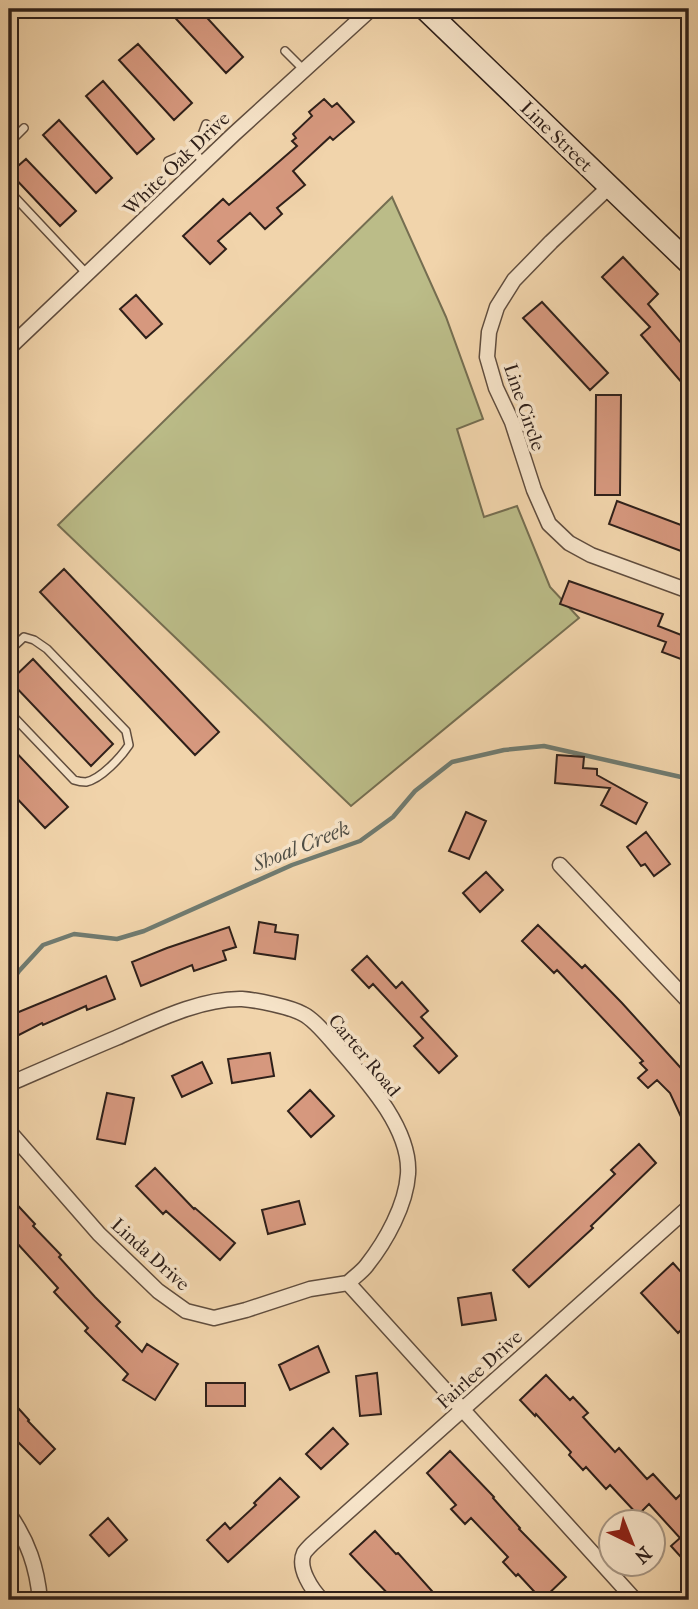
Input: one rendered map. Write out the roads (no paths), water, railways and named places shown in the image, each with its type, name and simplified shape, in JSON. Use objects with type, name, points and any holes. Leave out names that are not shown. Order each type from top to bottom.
[{"type":"street","name":"White Oak Drive","points":[[9,348],[371,9]]},
{"type":"street","name":"Line Street","points":[[425,9],[689,264]]},
{"type":"street","name":"Line Circle","points":[[609,187],[514,280],[497,307],[489,332],[487,357],[534,491],[549,524],[569,543],[591,555],[689,591]]},
{"type":"street","points":[[560,865],[689,1002]]},
{"type":"street","name":"Carter Road","points":[[9,1084],[149,1023],[206,1003],[240,999],[267,1002],[304,1014],[372,1087],[405,1146],[408,1173],[401,1207],[366,1267],[348,1283]]},
{"type":"street","name":"Linda Drive","points":[[9,1131],[99,1234],[158,1291],[186,1311],[214,1318],[310,1289],[348,1283]]},
{"type":"street","name":"Fairlee Drive","points":[[322,1600],[306,1575],[302,1563],[304,1553],[312,1544],[689,1207]]},
{"type":"street","points":[[348,1283],[635,1600]]},
{"type":"street","points":[[9,1514],[34,1563],[40,1600]]},
{"type":"lane","points":[[285,51],[304,70]]},
{"type":"lane","points":[[168,161],[193,150],[199,143],[205,124]]},
{"type":"lane","points":[[9,143],[24,128]]},
{"type":"lane","points":[[193,150],[204,163]]},
{"type":"lane","points":[[9,191],[87,274]]},
{"type":"lane","points":[[9,652],[24,637],[47,649],[126,732],[129,746],[121,757],[97,776],[85,782],[74,780],[9,712]]},
{"type":"waterway","name":"Shoal Creek","points":[[9,986],[43,945],[74,934],[117,939],[144,931],[292,865],[360,841],[393,817],[415,791],[452,762],[504,750],[544,746],[689,777]]}]
